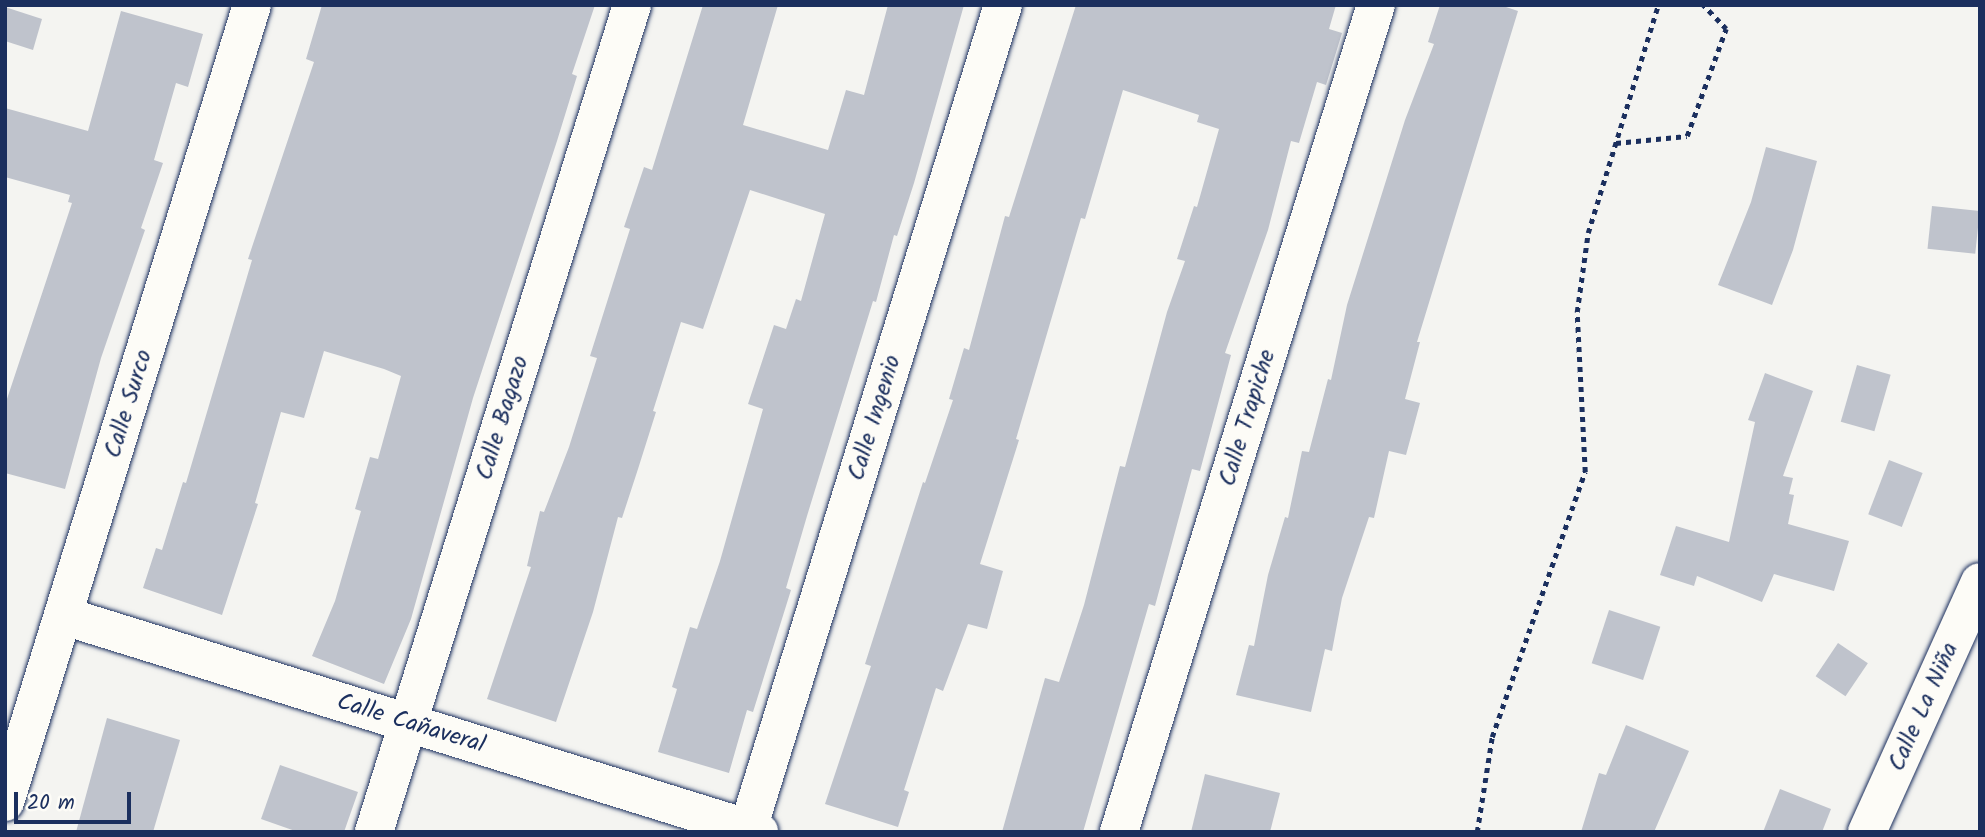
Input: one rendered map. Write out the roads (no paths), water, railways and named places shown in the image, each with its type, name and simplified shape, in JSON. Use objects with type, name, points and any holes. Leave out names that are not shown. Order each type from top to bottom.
[{"type":"street","name":"Calle Surco","points":[[5,802],[252,5]]},
{"type":"street","name":"Calle Bagazo","points":[[374,832],[632,5]]},
{"type":"street","name":"Calle Ingenio","points":[[751,831],[1003,5]]},
{"type":"street","name":"Calle Trapiche","points":[[1119,832],[1376,5]]},
{"type":"street","name":"Calle La Niña","points":[[1867,832],[1980,582]]},
{"type":"street","name":"Calle Cañaveral","points":[[64,616],[751,831]]}]
